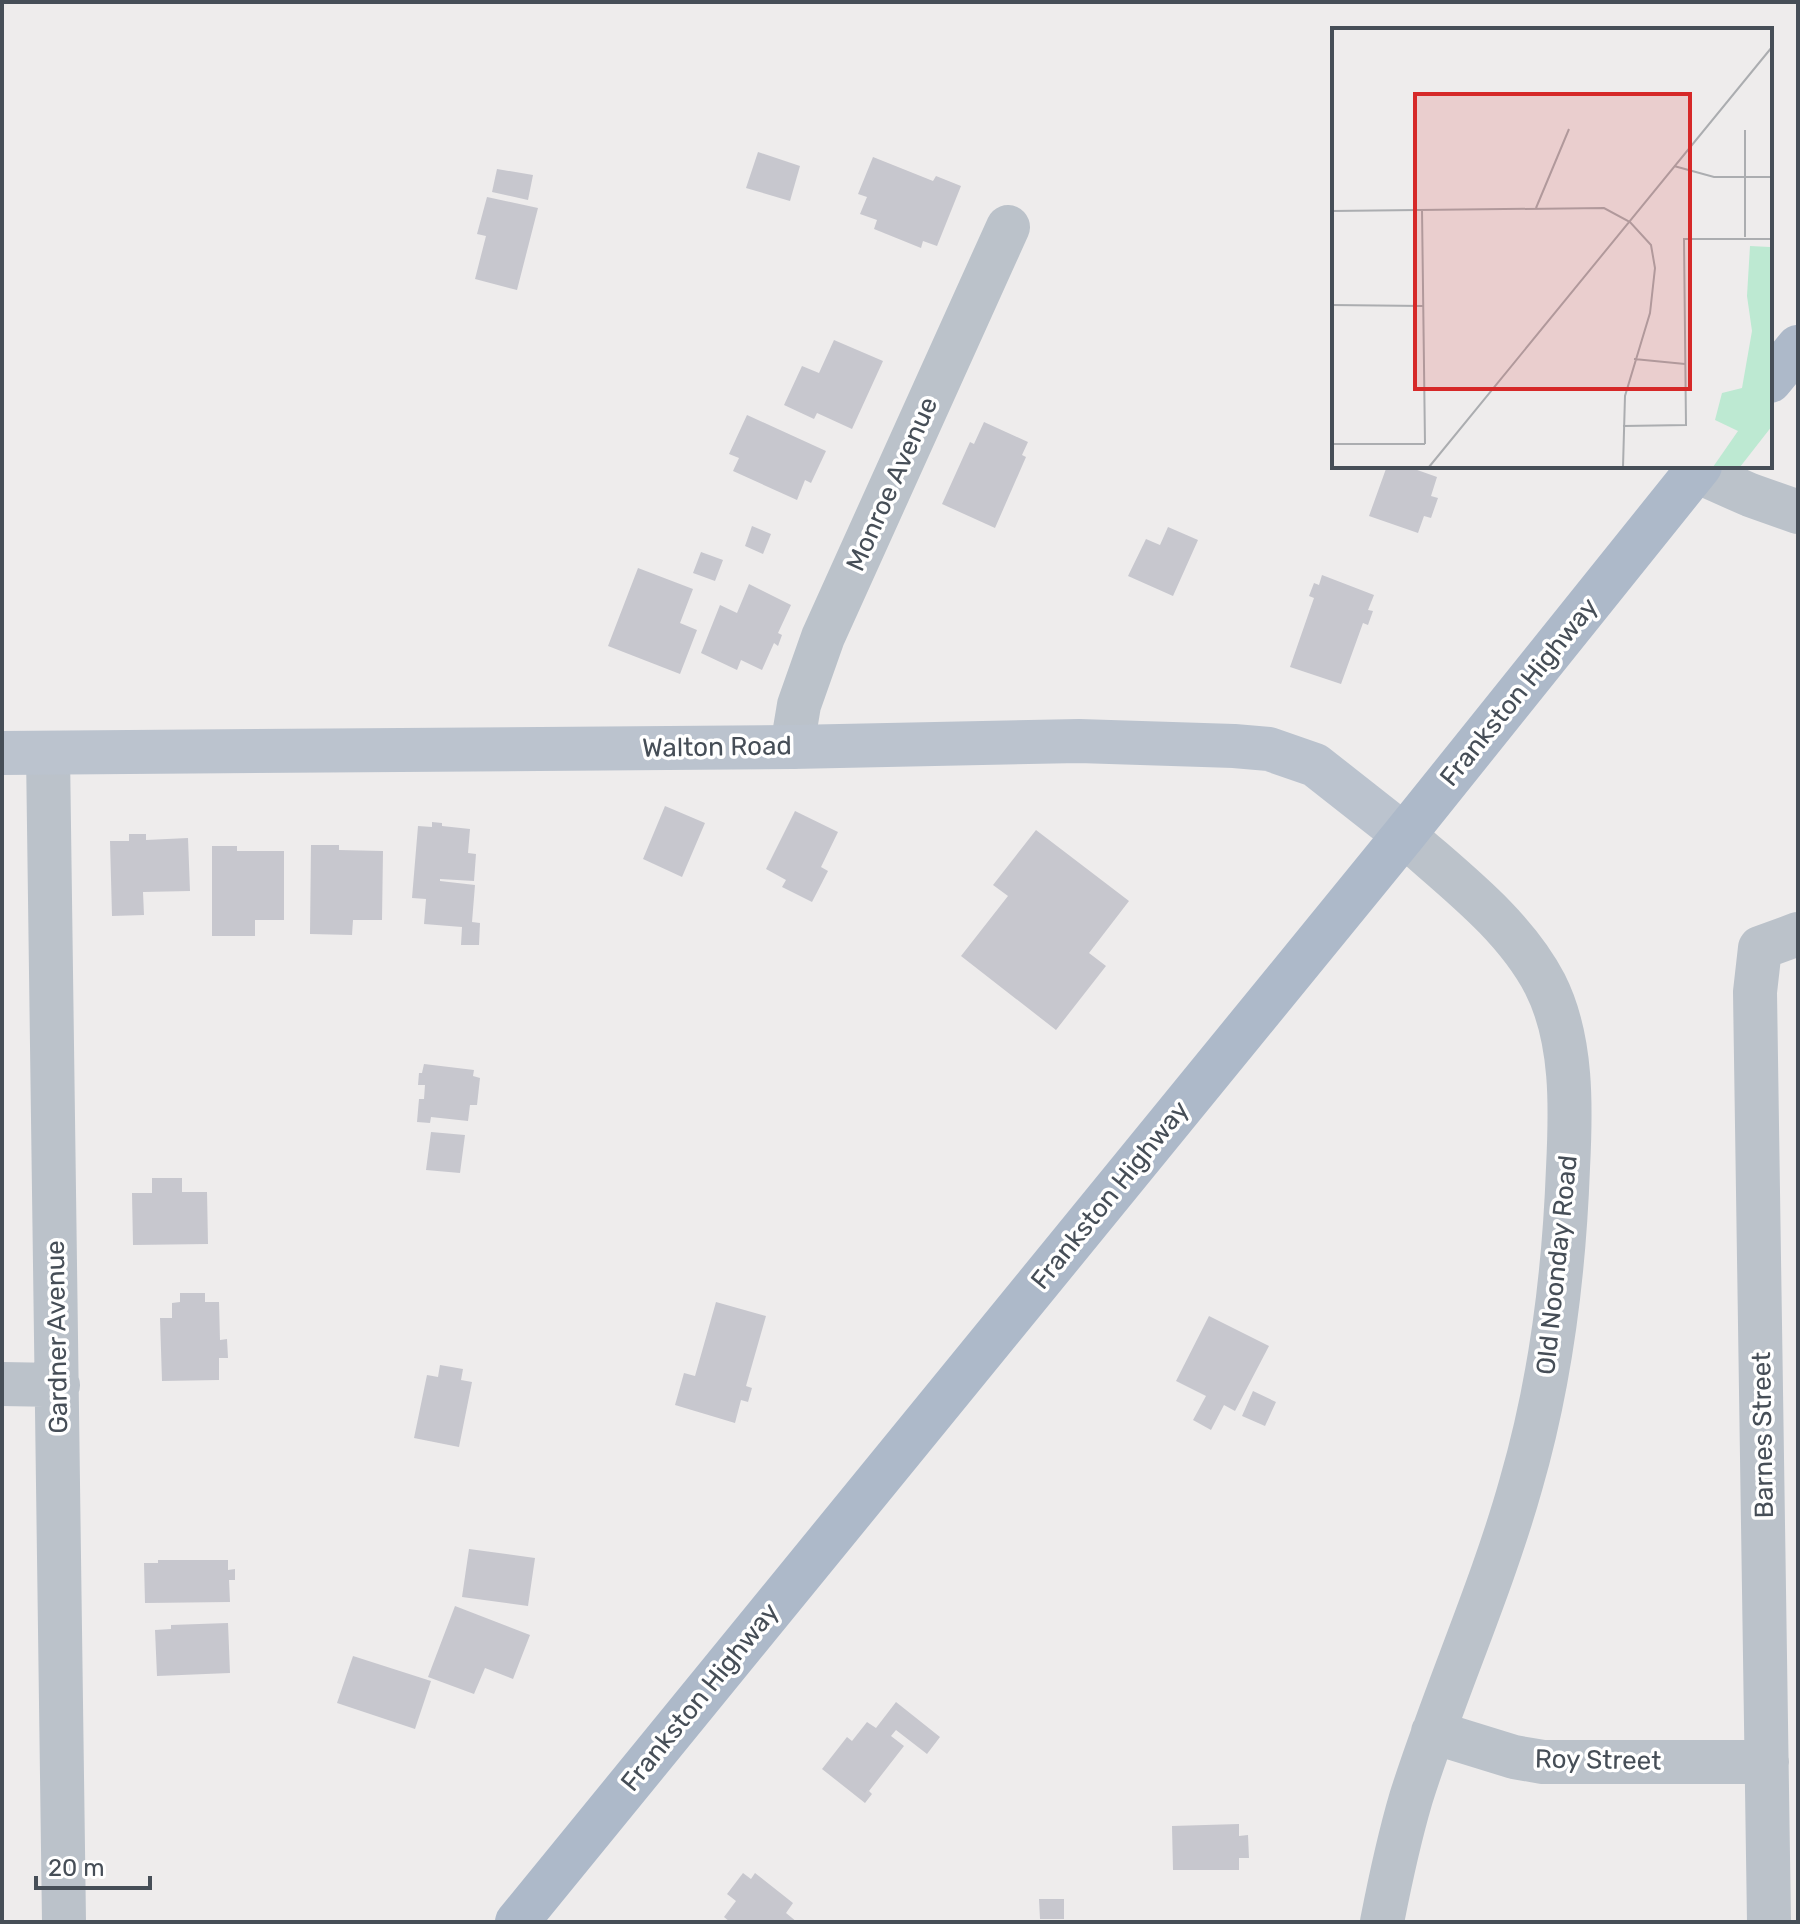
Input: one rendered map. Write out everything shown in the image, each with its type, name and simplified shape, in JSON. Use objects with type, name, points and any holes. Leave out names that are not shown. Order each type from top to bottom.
[{"type":"main road","points":[[1772,379],[1798,347]]},
{"type":"main road","name":"Frankston Highway","points":[[517,1922],[1404,835],[1698,468]]},
{"type":"street","name":"Monroe Avenue","points":[[792,747],[799,705],[823,637],[1008,227]]},
{"type":"street","points":[[1698,468],[1750,495],[1798,512]]},
{"type":"street","name":"Walton Road","points":[[2,753],[792,747],[1079,741],[1269,749],[1315,765],[1404,835]]},
{"type":"street","name":"Gardner Avenue","points":[[48,753],[64,1922]]},
{"type":"street","name":"Old Noonday Road","points":[[1382,1922],[1410,1801],[1506,1535],[1536,1430],[1556,1319],[1570,1137],[1569,1095],[1557,1017],[1545,984],[1506,930],[1404,835]]},
{"type":"street","name":"Barnes Street","points":[[1769,1922],[1755,992],[1779,941]]},
{"type":"street","points":[[2,1384],[58,1385]]},
{"type":"street","name":"Roy Street","points":[[1433,1732],[1514,1757],[1543,1762],[1767,1762]]},
{"type":"building","points":[[758,152],[800,166],[790,201],[746,188]]},
{"type":"building","points":[[873,157],[933,181],[936,176],[961,186],[937,246],[923,241],[921,248],[874,229],[877,220],[860,214],[867,197],[858,194]]},
{"type":"building","points":[[497,169],[533,175],[528,200],[492,192]]},
{"type":"building","points":[[487,197],[538,208],[517,290],[475,279],[486,236],[477,234]]},
{"type":"building","points":[[834,340],[883,361],[852,429],[817,413],[814,419],[784,405],[802,366],[819,373]]},
{"type":"building","points":[[747,415],[826,451],[811,483],[805,480],[797,500],[733,471],[739,458],[729,454]]},
{"type":"building","points":[[984,422],[1028,442],[1022,455],[1026,457],[995,528],[942,504],[970,442],[974,444]]},
{"type":"building","points":[[1386,468],[1412,468],[1437,477],[1431,496],[1438,498],[1431,518],[1424,516],[1418,533],[1369,516]]},
{"type":"building","points":[[752,526],[771,534],[763,554],[745,546]]},
{"type":"building","points":[[1168,527],[1198,540],[1173,596],[1128,576],[1146,539],[1160,545]]},
{"type":"building","points":[[701,552],[723,560],[715,581],[693,573]]},
{"type":"building","points":[[638,568],[693,589],[680,623],[697,630],[680,674],[608,646]]},
{"type":"building","points":[[1322,575],[1374,595],[1368,610],[1373,611],[1368,625],[1363,623],[1341,684],[1290,667],[1314,598],[1309,596],[1314,583],[1319,585]]},
{"type":"building","points":[[749,584],[791,605],[778,633],[782,635],[778,646],[774,643],[762,670],[741,660],[737,670],[701,653],[720,605],[737,613]]},
{"type":"building","points":[[665,806],[705,823],[682,877],[643,859]]},
{"type":"building","points":[[795,811],[838,832],[821,867],[828,871],[812,902],[782,887],[786,880],[766,869]]},
{"type":"building","points":[[432,822],[470,829],[468,853],[476,854],[474,881],[440,881],[475,885],[472,922],[480,923],[479,945],[461,945],[462,927],[424,924],[426,899],[412,898],[418,826],[432,827]]},
{"type":"building","points":[[1036,830],[1129,901],[1089,953],[1106,966],[1056,1030],[961,956],[1008,896],[993,885]]},
{"type":"building","points":[[129,834],[146,834],[146,840],[188,838],[190,891],[143,892],[144,915],[112,916],[110,841],[129,841]]},
{"type":"building","points":[[311,845],[339,845],[339,850],[383,851],[382,920],[353,920],[352,935],[310,934]]},
{"type":"building","points":[[212,846],[237,846],[237,851],[284,851],[284,920],[255,920],[255,936],[212,936]]},
{"type":"building","points":[[424,1064],[474,1070],[473,1076],[480,1078],[477,1105],[470,1105],[468,1121],[431,1117],[430,1123],[417,1122],[419,1099],[424,1099],[425,1085],[418,1085]]},
{"type":"building","points":[[431,1132],[465,1135],[460,1173],[426,1170]]},
{"type":"building","points":[[152,1178],[182,1178],[182,1192],[207,1192],[208,1244],[133,1245],[132,1193],[152,1193]]},
{"type":"building","points":[[180,1293],[205,1293],[205,1302],[219,1302],[220,1340],[227,1339],[228,1358],[219,1358],[219,1380],[162,1381],[160,1318],[172,1318],[172,1303],[180,1302]]},
{"type":"building","points":[[716,1302],[766,1316],[746,1386],[752,1388],[748,1402],[741,1400],[735,1423],[675,1405],[684,1373],[695,1376]]},
{"type":"building","points":[[1209,1316],[1269,1346],[1235,1411],[1224,1405],[1211,1430],[1193,1420],[1206,1396],[1176,1381]]},
{"type":"building","points":[[440,1365],[463,1369],[461,1380],[472,1382],[459,1447],[414,1438],[427,1375],[438,1377]]},
{"type":"building","points":[[1253,1391],[1276,1402],[1265,1426],[1242,1416]]},
{"type":"building","points":[[469,1549],[535,1558],[528,1606],[462,1597]]},
{"type":"building","points":[[158,1560],[228,1560],[228,1570],[235,1569],[235,1580],[229,1580],[230,1602],[145,1603],[144,1563],[158,1563]]},
{"type":"building","points":[[455,1606],[530,1635],[513,1679],[485,1668],[474,1694],[428,1677]]},
{"type":"building","points":[[228,1623],[230,1673],[157,1676],[155,1630],[171,1629],[171,1625]]},
{"type":"building","points":[[353,1656],[431,1681],[415,1729],[337,1703]]},
{"type":"building","points":[[896,1702],[940,1737],[927,1754],[896,1730],[891,1736],[904,1746],[869,1791],[872,1794],[865,1803],[822,1769],[847,1737],[852,1741],[867,1722],[876,1728]]},
{"type":"building","points":[[1239,1824],[1239,1836],[1248,1835],[1249,1858],[1239,1858],[1239,1870],[1173,1870],[1172,1826]]},
{"type":"building","points":[[743,1873],[751,1879],[755,1873],[793,1903],[786,1913],[797,1922],[730,1922],[724,1917],[736,1901],[727,1894]]},
{"type":"building","points":[[1039,1899],[1064,1899],[1064,1919],[1040,1919]]}]
